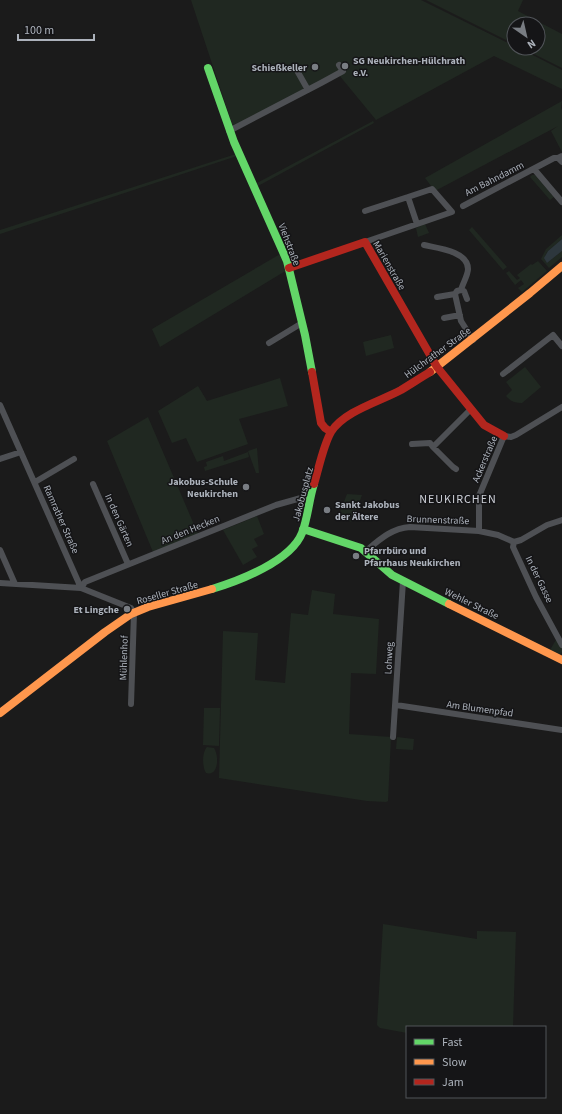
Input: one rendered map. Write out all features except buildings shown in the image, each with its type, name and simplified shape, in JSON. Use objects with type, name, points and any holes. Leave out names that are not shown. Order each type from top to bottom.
[{"type":"street","points":[[229,131],[342,71],[339,65]]},
{"type":"street","points":[[295,67],[308,90]]},
{"type":"street","name":"Viehstraße","points":[[208,68],[229,131],[282,248],[289,268],[302,323],[322,424],[331,432]]},
{"type":"street","name":"Am Bahndamm","points":[[463,206],[554,158],[561,158]]},
{"type":"street","name":"Am Bahndamm","points":[[534,169],[562,202]]},
{"type":"street","points":[[365,211],[432,189],[452,212],[365,242]]},
{"type":"street","points":[[408,197],[416,224]]},
{"type":"street","name":"Marienstraße","points":[[289,268],[365,242],[438,367],[485,426],[504,436]]},
{"type":"street","points":[[424,245],[458,254],[467,264],[468,270],[461,290],[457,291],[455,294],[437,297]]},
{"type":"street","name":"Hülchrather Straße","points":[[530,294],[562,266]]},
{"type":"street","name":"Hülchrather Straße","points":[[331,432],[337,424],[349,415],[401,390],[438,367],[562,270]]},
{"type":"street","points":[[461,290],[464,291],[467,299]]},
{"type":"street","points":[[455,294],[461,321],[473,340]]},
{"type":"street","points":[[444,318],[460,314]]},
{"type":"street","points":[[269,343],[302,323]]},
{"type":"street","points":[[503,374],[553,335],[562,346]]},
{"type":"street","name":"Ramrather Straße","points":[[0,405],[81,588]]},
{"type":"street","name":"Ackerstraße","points":[[479,531],[479,496],[504,436],[510,437],[516,435],[562,408]]},
{"type":"street","points":[[434,446],[471,409]]},
{"type":"street","name":"Jakobusplatz","points":[[331,432],[310,497],[303,529],[359,547],[366,551],[376,561]]},
{"type":"street","points":[[412,444],[430,443],[456,469]]},
{"type":"street","points":[[0,459],[21,452]]},
{"type":"street","points":[[35,482],[74,459]]},
{"type":"street","name":"In den Gärten","points":[[93,484],[128,564]]},
{"type":"street","name":"An den Hecken","points":[[81,588],[85,582],[276,505],[310,497]]},
{"type":"street","points":[[514,542],[521,540],[547,525],[562,520]]},
{"type":"street","name":"Brunnenstraße","points":[[366,551],[391,532],[402,528],[414,527],[479,531],[498,535],[514,542]]},
{"type":"street","name":"Roseller Straße","points":[[0,713],[105,632],[134,613],[152,606],[220,587],[255,573],[271,564],[289,550],[297,541],[303,529]]},
{"type":"street","name":"In der Gasse","points":[[514,542],[513,547],[536,597],[562,646]]},
{"type":"street","points":[[0,550],[16,584]]},
{"type":"street","name":"Wehler Straße","points":[[376,561],[388,573],[403,581],[562,660]]},
{"type":"street","name":"Lohweg","points":[[393,737],[403,581]]},
{"type":"street","points":[[0,583],[81,588],[127,606],[131,608],[134,613]]},
{"type":"street","name":"Mühlenhof","points":[[131,704],[134,613]]},
{"type":"street","name":"Am Blumenpfad","points":[[396,705],[562,730]]},
{"type":"shaded area","name":"SG Neukirchen-Hülchrath e.V.","points":[[191,0],[421,0],[506,42],[506,56],[535,56],[562,70],[562,89],[494,56],[376,120],[339,75],[234,130]]},
{"type":"shaded area","points":[[426,0],[523,0],[518,11],[528,16],[506,16],[506,40]]},
{"type":"shaded area","points":[[546,26],[562,34],[562,68],[538,56],[546,56]]},
{"type":"shaded area","points":[[562,101],[562,152],[551,131],[558,126],[435,191],[425,178]]},
{"type":"shaded area","points":[[373,121],[374,123],[258,186],[257,183]]},
{"type":"shaded area","points":[[236,154],[237,156],[0,234],[0,230]]},
{"type":"shaded area","points":[[535,175],[554,197],[550,200],[530,177]]},
{"type":"shaded area","points":[[425,224],[429,233],[418,237],[416,228]]},
{"type":"shaded area","points":[[472,227],[507,267],[503,270],[469,230]]},
{"type":"shaded area","points":[[562,235],[562,239],[548,251],[545,256],[547,263],[562,251],[562,257],[549,268],[541,259],[546,249]]},
{"type":"shaded area","points":[[562,239],[562,251],[547,263],[544,258],[548,251]]},
{"type":"shaded area","points":[[282,253],[287,270],[160,347],[152,329]]},
{"type":"shaded area","points":[[538,261],[547,271],[522,292],[518,288],[524,284],[521,280],[515,285],[506,273],[509,271],[517,280],[520,278],[517,275],[531,264],[532,265]]},
{"type":"shaded area","points":[[391,335],[394,348],[366,356],[363,342]]},
{"type":"shaded area","points":[[525,367],[541,387],[522,403],[515,402],[506,396],[512,390],[506,382]]},
{"type":"shaded area","points":[[280,378],[288,406],[239,419],[248,444],[197,462],[186,438],[172,443],[158,411],[198,386],[207,401]]},
{"type":"shaded area","points":[[148,417],[198,534],[153,552],[107,441]]},
{"type":"shaded area","points":[[257,448],[259,473],[256,473],[248,451]]},
{"type":"shaded area","points":[[248,452],[249,457],[205,471],[204,467],[207,466],[206,462],[223,456],[224,461]]},
{"type":"shaded area","points":[[347,494],[362,495],[352,522],[338,517]]},
{"type":"shaded area","points":[[257,516],[264,534],[254,539],[258,546],[252,549],[257,557],[243,565],[223,530]]},
{"type":"shaded area","points":[[312,590],[335,594],[333,614],[379,619],[376,674],[351,673],[349,734],[391,737],[388,801],[386,802],[367,801],[219,778],[223,631],[258,633],[255,680],[285,683],[291,613],[308,615]]},
{"type":"shaded area","points":[[557,638],[562,648],[562,652],[560,654],[550,650]]},
{"type":"shaded area","points":[[204,708],[220,708],[219,746],[203,745]]},
{"type":"shaded area","points":[[397,737],[414,739],[413,750],[396,749]]},
{"type":"shaded area","points":[[207,747],[214,748],[217,755],[216,769],[210,773],[206,773],[203,763],[204,752]]},
{"type":"shaded area","points":[[383,924],[477,939],[477,931],[516,932],[513,1026],[406,1026],[406,1033],[380,1028],[377,1025]]},
{"type":"traffic: fast","points":[[208,68],[234,142],[287,261],[305,335],[312,372]]},
{"type":"traffic: fast","points":[[212,589],[236,581],[276,561],[296,543],[302,533],[306,521],[314,484]]},
{"type":"traffic: fast","points":[[303,529],[361,548],[392,575],[449,604]]},
{"type":"traffic: slow","points":[[430,372],[562,266]]},
{"type":"traffic: slow","points":[[0,713],[105,632],[131,614],[148,607],[212,589]]},
{"type":"traffic: slow","points":[[449,604],[562,660]]},
{"type":"traffic: jam","points":[[289,268],[365,242],[437,367],[484,425],[504,436]]},
{"type":"traffic: jam","points":[[312,372],[321,423],[331,432]]},
{"type":"traffic: jam","points":[[314,484],[326,444],[331,432],[337,425],[354,412],[401,390],[430,372]]},
{"type":"place","name":"SG Neukirchen-Hülchrath e.V.","points":[[345,66]]},
{"type":"place","name":"Schießkeller","points":[[315,67]]},
{"type":"place","name":"Jakobus-Schule Neukirchen","points":[[246,487]]},
{"type":"place","name":"Sankt Jakobus der Ältere","points":[[327,510]]},
{"type":"place","name":"Pfarrbüro und Pfarrhaus Neukirchen","points":[[356,556]]},
{"type":"place","name":"Et Lingche","points":[[127,609]]},
{"type":"district","name":"NEUKIRCHEN","points":[[458,499]]}]
